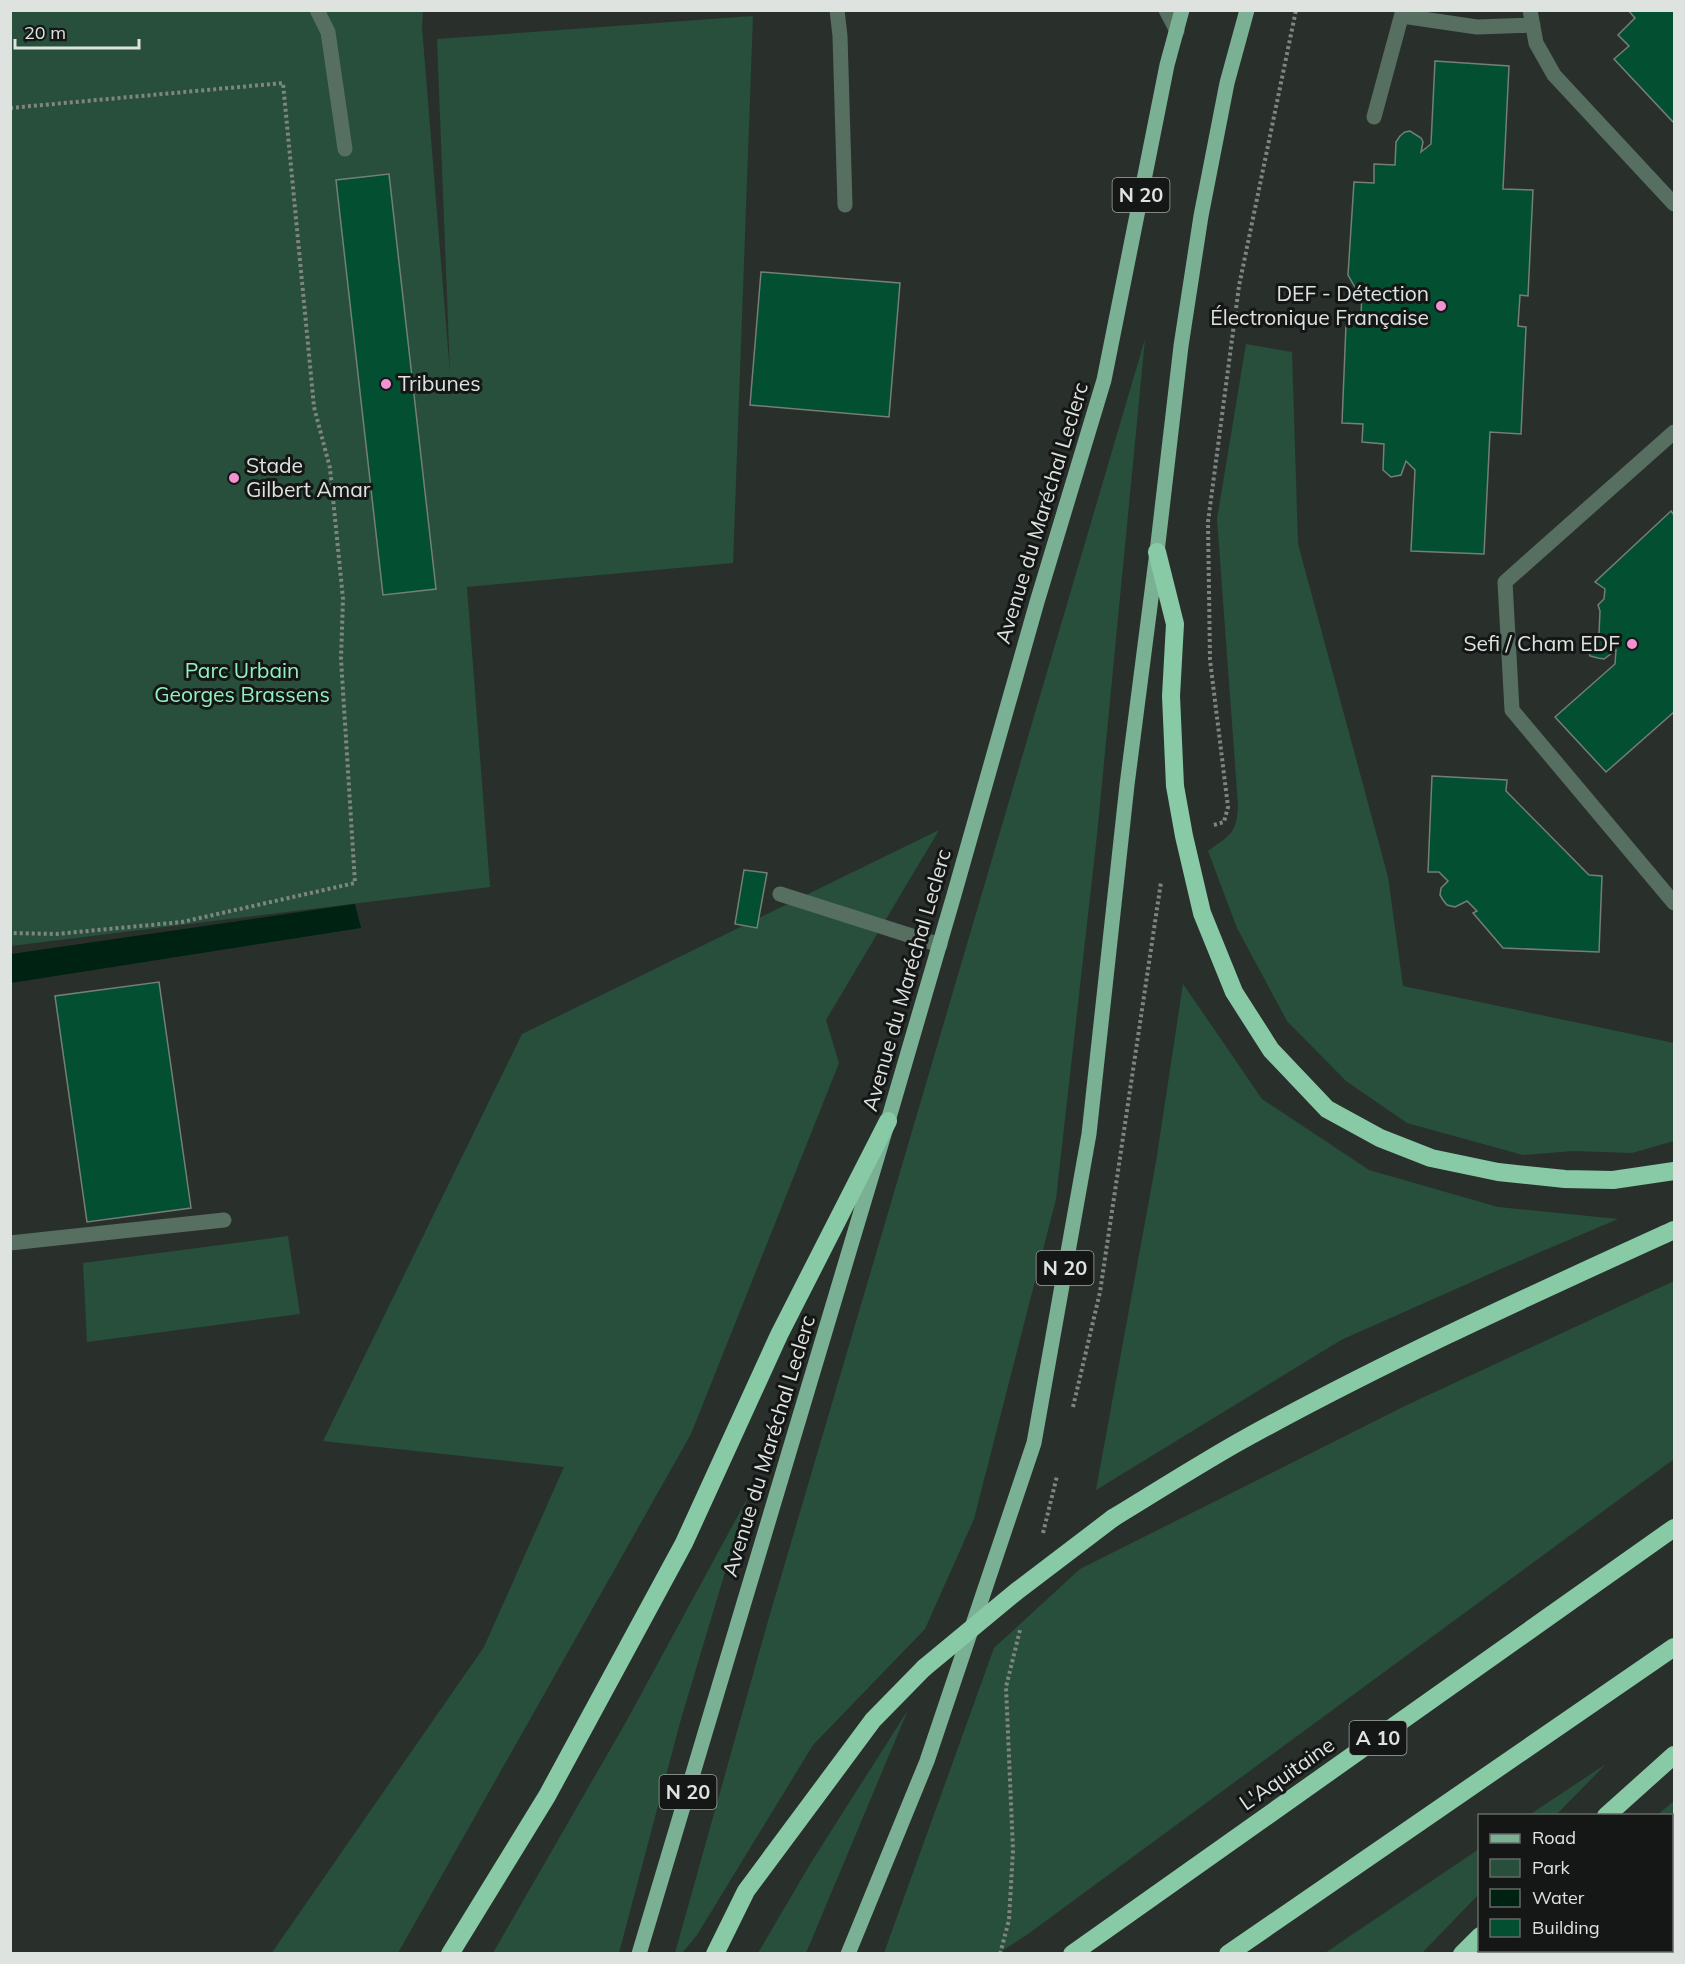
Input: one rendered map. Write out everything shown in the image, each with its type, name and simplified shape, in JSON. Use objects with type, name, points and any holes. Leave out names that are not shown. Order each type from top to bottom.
[{"type":"highway","points":[[1157,552],[1175,624],[1171,696],[1175,786],[1184,836],[1203,913],[1234,992],[1271,1050],[1327,1109],[1380,1138],[1431,1158],[1498,1172],[1565,1179],[1613,1180],[1674,1171]]},
{"type":"highway","points":[[450,1953],[546,1796],[684,1544],[779,1335],[888,1121]]},
{"type":"highway","points":[[715,1953],[746,1891],[873,1720],[924,1668],[1017,1591],[1113,1518],[1236,1444],[1350,1383],[1511,1304],[1674,1230]]},
{"type":"highway","name":"L'Aquitaine","points":[[1076,1951],[1674,1528]]},
{"type":"highway","points":[[1228,1953],[1674,1647]]},
{"type":"highway","points":[[1607,1814],[1674,1755]]},
{"type":"highway","points":[[1462,1953],[1478,1937]]},
{"type":"main road","name":"Avenue du Maréchal Leclerc","points":[[639,1953],[888,1121],[1036,602],[1104,380],[1167,65],[1182,10]]},
{"type":"main road","name":"N 20","points":[[848,1953],[927,1761],[1034,1443],[1089,1134],[1127,785],[1181,346],[1201,216],[1227,83],[1248,10]]},
{"type":"lane","points":[[317,10],[328,32],[345,149]]},
{"type":"lane","points":[[837,10],[840,36],[845,205]]},
{"type":"lane","points":[[1166,10],[1177,31]]},
{"type":"lane","points":[[1374,117],[1402,13],[1477,27],[1531,18],[1536,43],[1554,75],[1674,204]]},
{"type":"lane","points":[[1674,432],[1505,582],[1512,710],[1674,903]]},
{"type":"lane","points":[[780,894],[940,945]]},
{"type":"lane","points":[[10,1243],[224,1220]]},
{"type":"path","points":[[1184,836],[1224,822],[1228,807],[1210,660],[1208,522],[1239,286],[1296,10]]},
{"type":"path","points":[[10,108],[283,83],[314,407],[330,468],[342,587],[341,659],[355,883],[182,922],[56,934],[10,933]]},
{"type":"path","points":[[1073,1408],[1100,1292],[1162,875]]},
{"type":"path","points":[[1042,1536],[1059,1466]]},
{"type":"path","points":[[1000,1953],[1009,1920],[1013,1850],[1006,1687],[1020,1629]]},
{"type":"green space","name":"Parc Urbain Georges Brassens","points":[[10,11],[423,11],[422,27],[450,374],[437,39],[753,16],[733,563],[467,587],[490,887],[11,946]]},
{"type":"green space","points":[[1145,339],[1097,835],[1056,1199],[974,1519],[925,1629],[813,1745],[697,1935],[682,1953],[675,1953],[768,1621]]},
{"type":"green space","points":[[1246,344],[1292,352],[1298,544],[1388,877],[1403,986],[1674,1043],[1674,1141],[1632,1153],[1573,1151],[1523,1155],[1407,1123],[1346,1081],[1287,1021],[1237,928],[1208,851],[1231,833],[1236,822],[1238,805],[1217,519]]},
{"type":"green space","points":[[939,830],[826,1020],[839,1063],[691,1434],[398,1953],[271,1954],[484,1647],[564,1467],[323,1441],[522,1034]]},
{"type":"green space","points":[[1183,984],[1262,1099],[1369,1170],[1498,1207],[1618,1219],[1341,1340],[1096,1490],[1156,1162]]},
{"type":"green space","points":[[288,1236],[300,1314],[87,1342],[83,1263]]},
{"type":"green space","points":[[1674,1281],[1674,1459],[999,1953],[884,1953],[994,1648],[1080,1569],[1407,1405]]},
{"type":"green space","points":[[747,1499],[681,1719],[619,1953],[493,1953],[626,1722]]},
{"type":"green space","points":[[908,1710],[806,1953],[758,1953],[812,1861]]},
{"type":"green space","points":[[1606,1764],[1557,1814],[1531,1814]]},
{"type":"green space","points":[[1674,1801],[1673,1936],[1673,1814],[1658,1814]]},
{"type":"green space","points":[[1478,1850],[1478,1895],[1422,1953],[1325,1953]]},
{"type":"green space","points":[[1532,1952],[1659,1952],[1657,1954],[1530,1953]]},
{"type":"water","points":[[355,904],[361,928],[11,983],[11,954]]},
{"type":"building","points":[[1628,10],[1674,10],[1674,123],[1614,59],[1629,46],[1618,35],[1635,18]]},
{"type":"building","name":"DEF - Détection Électronique Française","points":[[1435,61],[1509,66],[1503,189],[1533,190],[1528,296],[1520,295],[1518,326],[1526,327],[1521,434],[1490,432],[1484,554],[1411,551],[1415,470],[1406,461],[1401,475],[1391,477],[1383,470],[1384,444],[1362,442],[1363,424],[1342,423],[1346,325],[1355,316],[1361,317],[1362,289],[1356,289],[1348,275],[1354,182],[1374,183],[1374,164],[1395,165],[1396,142],[1405,132],[1410,131],[1421,138],[1423,142],[1421,152],[1431,144]]},
{"type":"building","name":"Tribunes","points":[[389,174],[436,589],[383,595],[336,180]]},
{"type":"building","points":[[761,272],[900,283],[889,417],[750,405]]},
{"type":"building","name":"Sefi / Cham EDF","points":[[1671,511],[1674,515],[1674,712],[1606,772],[1555,717],[1615,664],[1616,650],[1604,659],[1590,656],[1588,648],[1591,641],[1599,634],[1598,605],[1604,599],[1605,589],[1595,582]]},
{"type":"building","points":[[1432,776],[1507,780],[1506,791],[1589,875],[1602,876],[1599,952],[1503,948],[1473,913],[1477,911],[1467,901],[1455,907],[1447,905],[1440,895],[1441,888],[1448,881],[1439,872],[1428,872]]},
{"type":"building","points":[[744,870],[767,873],[757,928],[735,924]]},
{"type":"building","points":[[159,982],[191,1208],[87,1222],[55,996]]},
{"type":"place","name":"DEF - Détection Électronique Française","points":[[1441,306]]},
{"type":"place","name":"Tribunes","points":[[386,384]]},
{"type":"place","name":"Stade Gilbert Amar","points":[[234,478]]},
{"type":"place","name":"Sefi / Cham EDF","points":[[1632,644]]}]
